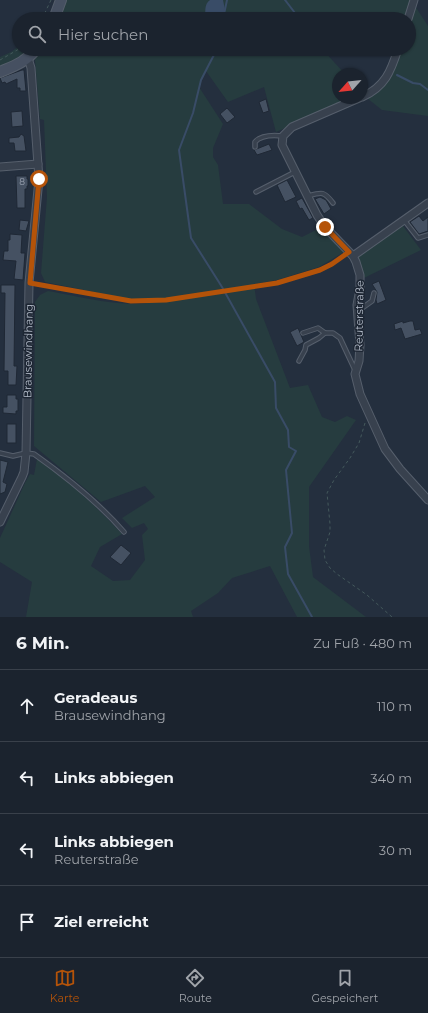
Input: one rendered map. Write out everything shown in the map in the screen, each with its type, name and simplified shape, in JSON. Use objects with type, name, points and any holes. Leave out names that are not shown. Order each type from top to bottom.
[{"type":"street","points":[[57,12],[62,0]]},
{"type":"street","points":[[410,12],[414,0]]},
{"type":"street","points":[[368,95],[385,79],[391,70],[396,56]]},
{"type":"street","points":[[0,72],[28,58]]},
{"type":"street","name":"Brausewindhang","points":[[0,522],[22,478],[26,453],[30,283],[38,195],[38,164],[31,68],[28,58]]},
{"type":"street","points":[[283,136],[292,127],[345,104]]},
{"type":"street","name":"Reuterstraße","points":[[283,136],[282,145],[317,215],[325,227],[351,254],[356,262],[360,275],[357,311],[360,345],[359,361],[355,370],[356,382],[369,415],[392,460],[428,500]]},
{"type":"street","points":[[0,167],[38,164]]},
{"type":"street","points":[[351,254],[428,203]]},
{"type":"lane","points":[[256,147],[255,142],[257,139],[275,135],[283,136]]},
{"type":"lane","points":[[256,192],[295,172]]},
{"type":"lane","points":[[307,197],[322,192],[327,195],[333,203]]},
{"type":"lane","points":[[404,220],[418,238],[428,235]]},
{"type":"lane","points":[[357,311],[372,301],[374,293]]},
{"type":"lane","points":[[303,333],[318,328],[325,333],[333,333],[340,338],[355,370]]},
{"type":"lane","points":[[299,361],[306,345],[325,333]]},
{"type":"lane","points":[[0,453],[13,456],[26,453],[34,454],[75,486],[114,520],[124,532]]},
{"type":"path","points":[[45,12],[51,0]]},
{"type":"path","points":[[0,60],[12,53]]},
{"type":"path","points":[[30,283],[140,302],[172,299],[277,283],[320,270],[351,254]]},
{"type":"path","points":[[369,415],[359,443],[327,493],[330,532],[324,550],[326,560],[330,568],[367,595],[392,617]]},
{"type":"green space","points":[[65,0],[412,0],[408,12],[61,12]]},
{"type":"green space","points":[[415,6],[428,26],[428,116],[382,110],[368,99],[385,83],[393,71],[399,56],[416,56],[416,12],[413,12]]},
{"type":"green space","points":[[12,51],[12,56],[28,56],[28,58],[0,71],[0,57]]},
{"type":"green space","points":[[36,56],[328,56],[339,68],[332,68],[332,104],[341,104],[276,132],[264,87],[228,102],[206,71],[199,87],[223,124],[213,148],[213,157],[218,165],[223,204],[249,204],[282,229],[302,237],[320,228],[344,252],[319,267],[277,280],[254,284],[256,299],[290,388],[308,385],[322,417],[335,422],[347,416],[356,420],[309,487],[309,546],[313,577],[366,617],[297,617],[270,566],[232,578],[218,593],[191,611],[193,617],[26,617],[32,582],[0,562],[0,538],[25,483],[30,474],[34,475],[37,459],[81,494],[122,534],[100,547],[91,566],[113,581],[130,580],[145,560],[142,535],[148,529],[144,523],[132,528],[122,518],[155,497],[145,486],[101,502],[34,446],[35,302],[40,295],[48,291],[124,304],[147,303],[146,299],[133,300],[45,282],[41,273],[47,197],[44,120],[40,119]]},
{"type":"green space","points":[[403,226],[421,250],[364,278],[359,256],[398,227]]},
{"type":"water","points":[[210,0],[223,0],[224,12],[205,12]]},
{"type":"building","points":[[24,70],[26,91],[20,91],[20,88],[17,88],[17,79],[6,84],[5,82],[2,83],[0,78]]},
{"type":"building","points":[[266,99],[269,111],[263,113],[259,102]]},
{"type":"building","points":[[227,108],[235,117],[227,123],[220,114]]},
{"type":"building","points":[[22,111],[23,126],[12,127],[11,112]]},
{"type":"building","points":[[21,134],[24,136],[26,151],[15,151],[14,143],[9,143],[9,138],[19,137]]},
{"type":"building","points":[[269,144],[272,150],[257,155],[254,150]]},
{"type":"building","points":[[16,176],[27,176],[28,179],[28,186],[27,189],[25,189],[25,208],[17,208]]},
{"type":"building","points":[[287,180],[296,197],[285,202],[277,185]]},
{"type":"building","points":[[320,197],[326,200],[331,209],[324,214],[315,199]]},
{"type":"building","points":[[302,198],[313,218],[309,220],[302,208],[300,209],[296,201]]},
{"type":"building","points":[[419,216],[423,221],[428,217],[428,231],[419,234],[410,222]]},
{"type":"building","points":[[20,220],[29,221],[26,231],[19,230]]},
{"type":"building","points":[[10,234],[22,235],[21,253],[25,253],[23,280],[14,279],[16,261],[3,260],[4,251],[8,251],[8,240],[10,240]]},
{"type":"building","points":[[379,281],[386,300],[377,304],[377,292],[372,284]]},
{"type":"building","points":[[1,285],[15,285],[14,366],[17,366],[16,385],[8,385],[8,371],[4,371],[5,293],[1,293]]},
{"type":"building","points":[[403,321],[403,323],[413,321],[415,330],[420,329],[422,334],[405,339],[401,328],[395,330],[394,324]]},
{"type":"building","points":[[298,328],[304,342],[297,346],[290,332]]},
{"type":"building","points":[[7,395],[16,395],[16,399],[18,399],[18,411],[16,411],[16,414],[3,413],[3,407],[7,407]]},
{"type":"building","points":[[7,424],[16,424],[16,443],[7,443]]},
{"type":"building","points":[[0,460],[8,462],[3,482],[7,484],[5,492],[0,494]]},
{"type":"building","points":[[121,545],[131,553],[121,565],[110,557]]},
{"type":"waterway","points":[[224,12],[227,0]]},
{"type":"waterway","points":[[285,0],[294,12]]},
{"type":"waterway","points":[[213,56],[201,80],[193,113],[179,150],[191,238],[222,287],[275,382],[276,408],[288,430],[289,447],[296,451],[286,470],[292,533],[285,547],[288,574],[312,617]]},
{"type":"waterway","points":[[397,75],[413,83],[420,84],[428,90]]},
{"type":"route","points":[[39,179],[30,283],[131,301],[148,302],[166,300],[277,283],[320,270],[332,264],[349,252],[325,227]]}]
